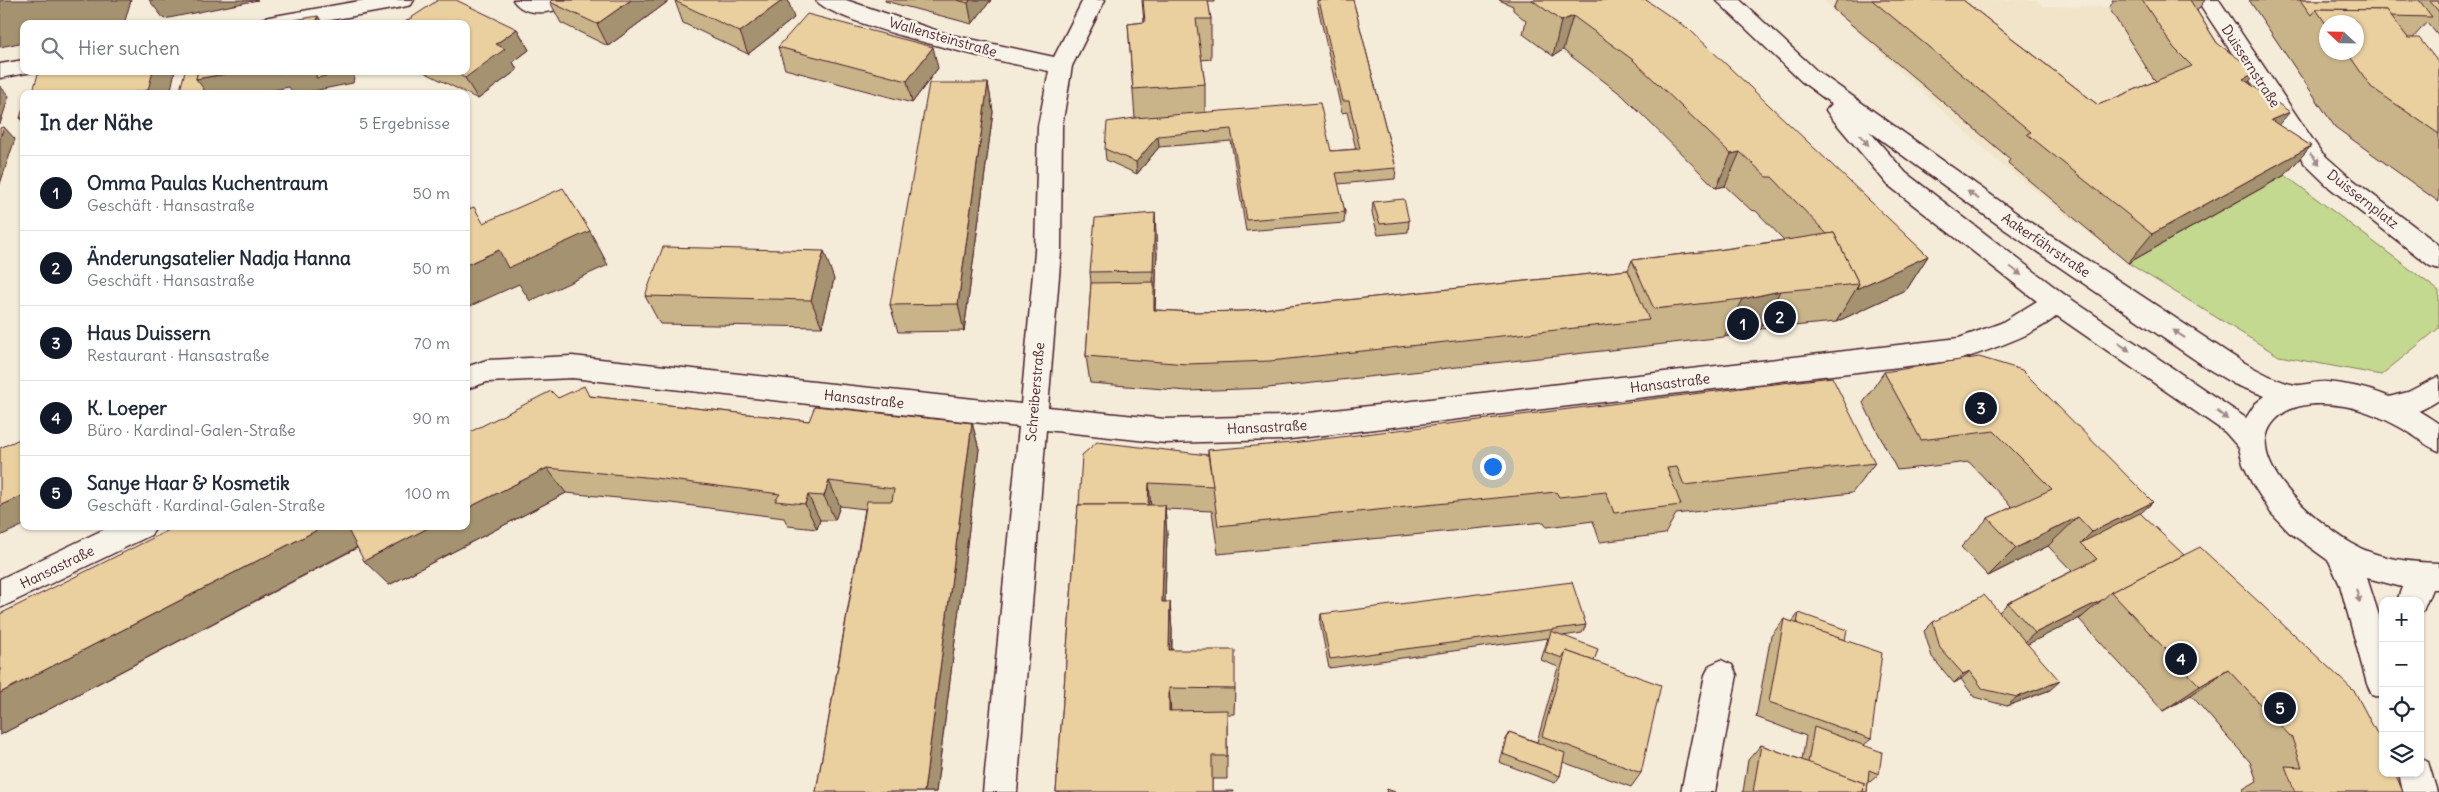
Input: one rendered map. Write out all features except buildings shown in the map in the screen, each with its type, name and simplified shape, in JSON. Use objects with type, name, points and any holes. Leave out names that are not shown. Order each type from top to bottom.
[{"type":"street","points":[[291,20],[403,0]]},
{"type":"street","points":[[524,0],[540,7],[568,0]]},
{"type":"street","name":"Wallensteinstraße","points":[[828,0],[945,41],[1024,60],[1061,66]]},
{"type":"street","name":"Schreiberstraße","points":[[1000,792],[1048,252],[1050,126],[1061,66],[1094,0]]},
{"type":"street","name":"Aakerfährstraße","points":[[1726,0],[1809,76],[2013,223],[2220,362],[2244,376],[2294,396]]},
{"type":"street","name":"Duissernstraße","points":[[2208,0],[2294,132]]},
{"type":"street","points":[[0,71],[20,68]]},
{"type":"street","name":"Aakerfährstraße","points":[[1809,76],[1897,179],[2056,302],[2235,424],[2252,443]]},
{"type":"street","name":"Duissernplatz","points":[[2294,132],[2313,158],[2339,182],[2439,259]]},
{"type":"street","name":"Hansastraße","points":[[470,377],[487,371],[572,367],[1166,431],[1282,428],[1959,350],[1997,338],[2033,320],[2056,302]]},
{"type":"street","points":[[2387,408],[2415,401],[2439,387]]},
{"type":"street","points":[[2424,585],[2339,552],[2303,527],[2276,500],[2259,471],[2252,443],[2257,422],[2271,406],[2294,396],[2322,393],[2353,397],[2387,408],[2426,428],[2439,439]]},
{"type":"street","name":"Hansastraße","points":[[0,594],[133,530]]},
{"type":"street","points":[[2339,552],[2355,584],[2379,670]]},
{"type":"street","points":[[1698,792],[1721,675]]},
{"type":"street","points":[[2417,777],[2420,792]]},
{"type":"shaded area","points":[[1823,0],[2037,0],[2042,6],[2116,7],[2285,175],[2128,263],[2003,166]]},
{"type":"green space","points":[[2285,175],[2439,291],[2439,328],[2381,375],[2279,356],[2128,263]]},
{"type":"place","name":"Änderungsatelier Nadja Hanna","points":[[1780,317]]},
{"type":"place","name":"Omma Paulas Kuchentraum","points":[[1743,324]]},
{"type":"place","name":"Haus Duissern","points":[[1981,408]]},
{"type":"place","name":"K. Loeper","points":[[2181,659]]},
{"type":"place","name":"Sanye Haar & Kosmetik","points":[[2280,708]]}]
